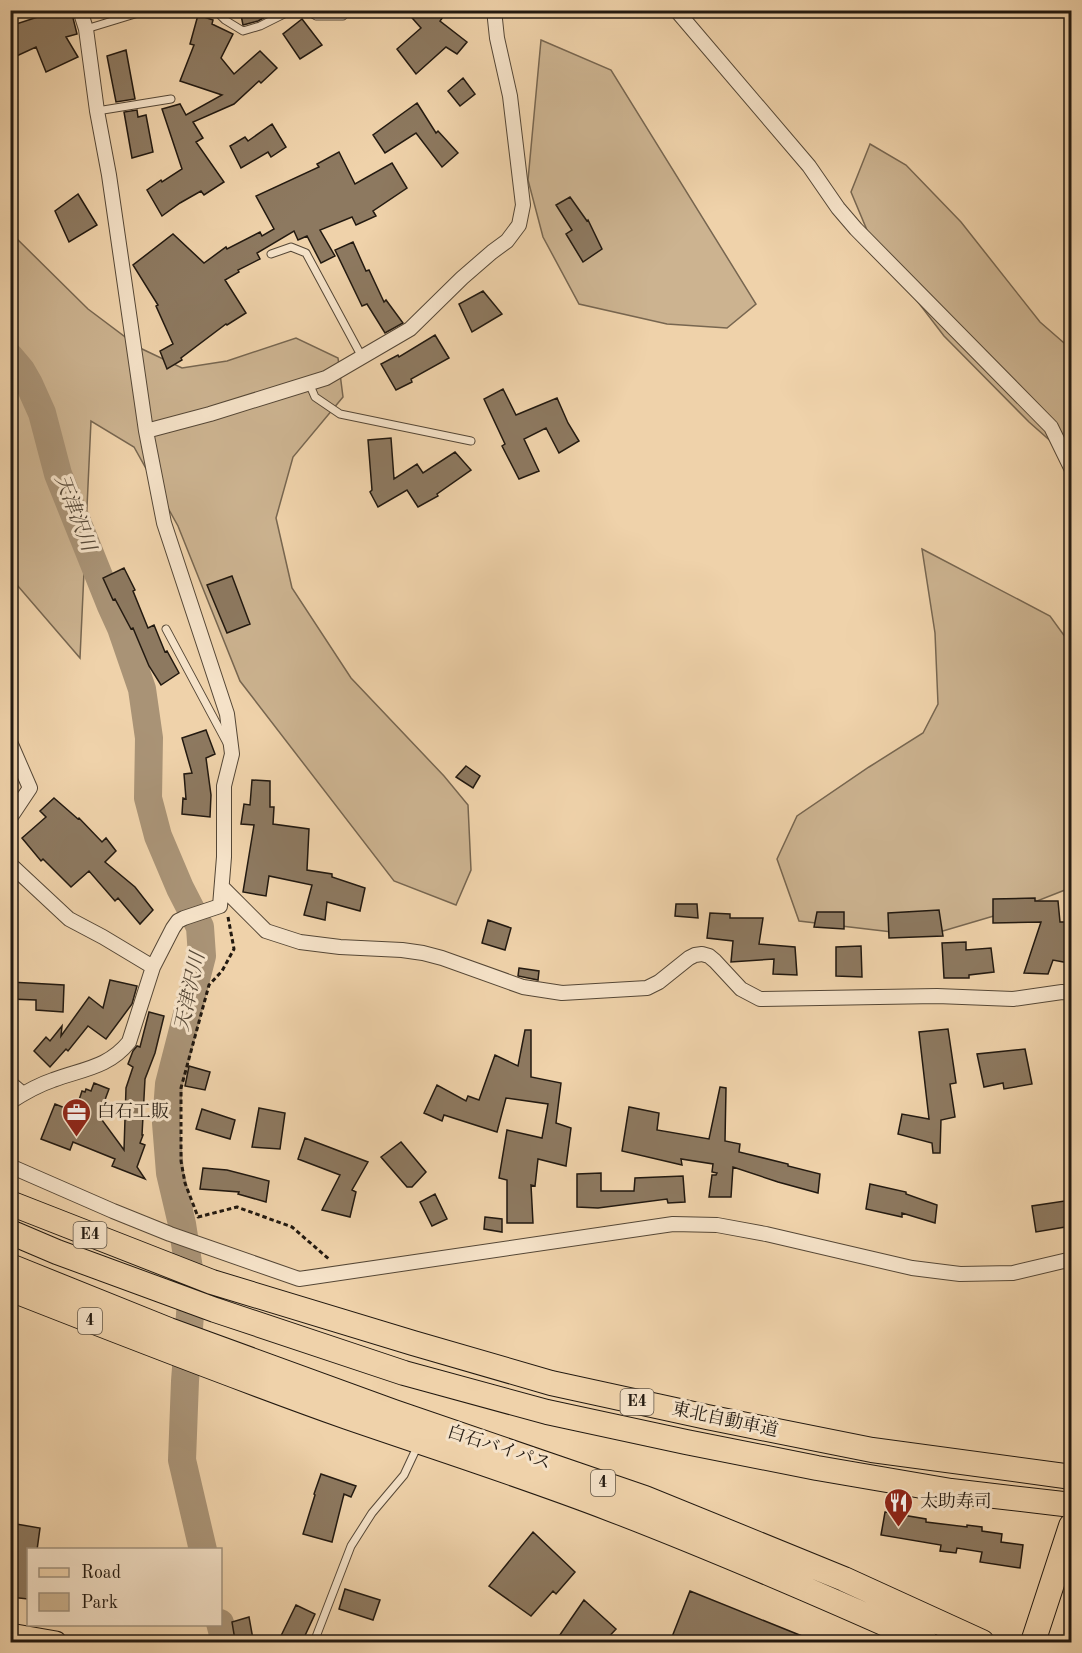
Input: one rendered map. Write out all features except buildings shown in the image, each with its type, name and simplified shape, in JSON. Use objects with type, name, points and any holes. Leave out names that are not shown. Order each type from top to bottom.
[{"type":"highway","name":"東北自動車道","points":[[10,1203],[212,1282],[401,1340],[562,1385],[872,1450],[1071,1477]]},
{"type":"highway","name":"東北自動車道","points":[[10,1232],[57,1252],[214,1310],[404,1372],[547,1412],[817,1468],[1071,1515]]},
{"type":"highway","name":"白石バイパス","points":[[10,1266],[170,1341]]},
{"type":"highway","name":"白石バイパス","points":[[10,1289],[170,1341],[419,1442],[629,1516],[792,1582],[926,1642]]},
{"type":"highway","name":"白石バイパス","points":[[214,1358],[394,1413],[645,1498],[844,1579],[982,1642]]},
{"type":"highway","points":[[1033,1642],[1067,1550],[1071,1515]]},
{"type":"main road","points":[[10,1634],[57,1642]]},
{"type":"street","points":[[10,1102],[54,1080],[109,1061],[121,1052],[129,1042],[153,967],[173,928],[178,921],[184,918],[220,906],[224,786],[232,753],[227,714],[164,523],[146,430],[86,29],[80,10]]},
{"type":"street","points":[[146,430],[210,414],[326,378],[410,329],[462,278],[507,242],[519,225],[523,205],[516,137],[510,96],[497,38],[495,10]]},
{"type":"street","points":[[676,10],[809,166],[838,208],[856,229],[1051,426],[1071,470]]},
{"type":"street","points":[[10,742],[30,788],[10,818]]},
{"type":"street","points":[[10,864],[69,919],[153,967]]},
{"type":"street","points":[[222,887],[266,931],[285,938],[340,947],[423,953],[533,989],[574,993],[606,989],[647,988],[659,982],[689,958],[702,954],[715,961],[741,989],[760,999],[937,996],[1013,999],[1062,992],[1071,993]]},
{"type":"street","points":[[10,1023],[10,1031]]},
{"type":"street","points":[[10,1083],[23,1094]]},
{"type":"street","points":[[10,1166],[170,1234],[299,1279],[673,1224],[717,1225],[912,1268],[960,1274],[1013,1273],[1071,1259]]},
{"type":"lane","points":[[86,29],[148,10]]},
{"type":"lane","points":[[215,10],[225,20],[243,31],[260,26],[292,10]]},
{"type":"lane","points":[[306,10],[316,16],[343,16]]},
{"type":"lane","points":[[98,111],[171,99]]},
{"type":"lane","points":[[271,254],[291,247],[306,254],[362,357]]},
{"type":"lane","points":[[309,383],[315,397],[340,414],[471,441]]},
{"type":"lane","points":[[166,629],[232,753]]},
{"type":"lane","points":[[314,1642],[351,1546],[372,1513],[404,1475],[419,1442]]},
{"type":"path","points":[[222,887],[234,949],[222,971],[209,985],[181,1088],[181,1161],[184,1183],[198,1216],[237,1207],[292,1227],[343,1272]]},
{"type":"green space","points":[[541,40],[611,70],[756,304],[727,328],[667,324],[579,304],[543,237],[528,180]]},
{"type":"green space","points":[[870,144],[906,165],[961,222],[1040,322],[1071,349],[1071,459],[1029,422],[944,336],[872,242],[851,192]]},
{"type":"green space","points":[[10,232],[88,309],[140,348],[182,368],[227,361],[296,338],[338,358],[343,397],[293,457],[276,518],[292,588],[351,678],[444,776],[468,805],[471,870],[456,905],[394,881],[240,681],[178,526],[134,447],[91,421],[80,658],[11,578]]},
{"type":"green space","points":[[922,549],[1050,616],[1071,645],[1072,886],[1014,910],[926,936],[799,921],[777,859],[797,816],[923,733],[938,704],[935,633]]},
{"type":"waterway","name":"天津沢川","points":[[10,357],[21,370],[42,413],[58,474],[121,628],[142,689],[149,738],[148,798],[158,836],[180,888],[200,927],[202,956],[169,1084],[166,1123],[170,1173],[182,1224],[192,1288],[182,1460],[203,1548]]},
{"type":"waterway","name":"天津沢川","points":[[221,1626],[225,1642]]},
{"type":"place","name":"白石工販","points":[[76,1138]]},
{"type":"place","name":"太助寿司","points":[[899,1528]]}]
